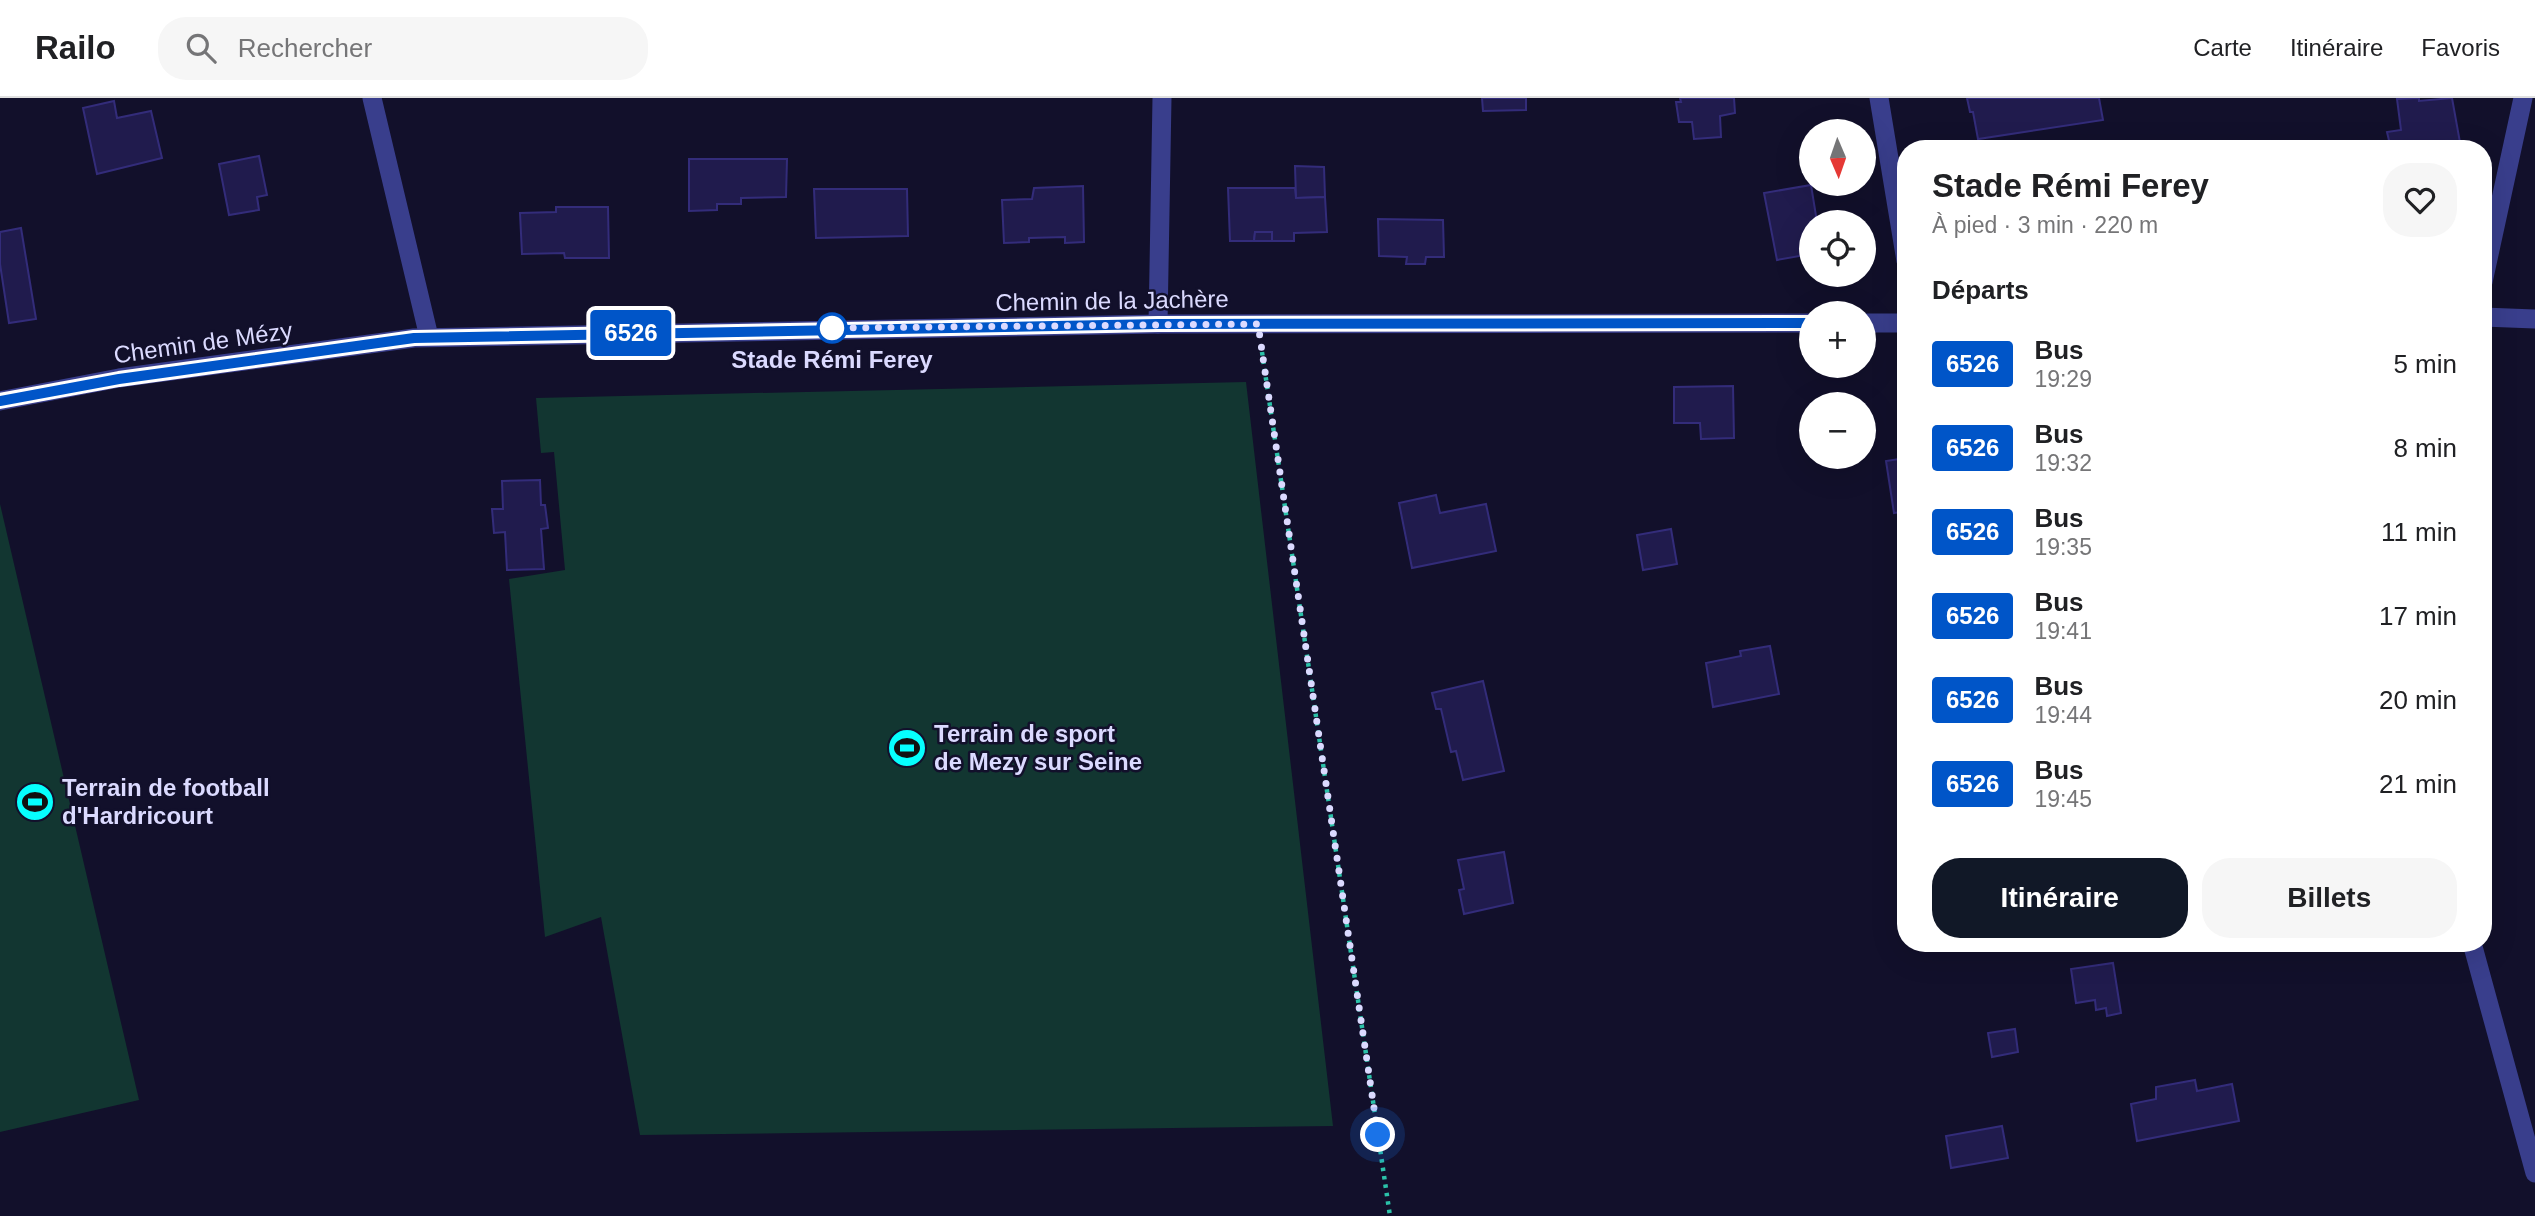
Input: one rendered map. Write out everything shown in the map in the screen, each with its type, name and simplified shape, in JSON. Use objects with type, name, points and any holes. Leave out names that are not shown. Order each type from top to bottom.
[{"type":"street","points":[[372,98],[422,338]]},
{"type":"street","points":[[1158,324],[1162,98]]},
{"type":"street","points":[[1879,98],[1897,207]]},
{"type":"street","points":[[2492,241],[2523,98]]},
{"type":"street","points":[[2492,317],[2535,319]]},
{"type":"street","name":"Chemin de la Jachère","points":[[422,338],[1158,324],[1799,323]]},
{"type":"street","points":[[1876,323],[1897,323]]},
{"type":"street","name":"Chemin de Mézy","points":[[0,401],[119,379],[422,338]]},
{"type":"street","points":[[2474,952],[2535,1172]]},
{"type":"path","points":[[1258,324],[1390,1216]]},
{"type":"green space","name":"Terrain de sport de Mezy sur Seine","points":[[1246,382],[1333,1126],[640,1135],[601,917],[545,937],[509,579],[565,570],[554,452],[541,453],[536,398]]},
{"type":"green space","name":"Terrain de football d'Hardricourt","points":[[0,504],[139,1100],[0,1132]]},
{"type":"building","points":[[1482,98],[1526,98],[1526,110],[1483,111]]},
{"type":"building","points":[[1680,98],[1734,98],[1735,113],[1720,116],[1721,137],[1694,139],[1692,122],[1679,122],[1676,102],[1681,102]]},
{"type":"building","points":[[1967,98],[2099,98],[2103,120],[1978,139],[1973,112],[1970,112]]},
{"type":"building","points":[[2419,98],[2419,101],[2452,98],[2460,140],[2389,140],[2387,132],[2401,130],[2397,99]]},
{"type":"building","points":[[114,101],[117,118],[151,111],[162,158],[97,174],[83,108]]},
{"type":"building","points":[[259,156],[267,195],[257,197],[259,210],[229,215],[219,164]]},
{"type":"building","points":[[689,159],[787,159],[786,197],[741,198],[741,204],[717,204],[717,210],[689,211]]},
{"type":"building","points":[[1295,166],[1324,167],[1325,197],[1296,198]]},
{"type":"building","points":[[1083,186],[1084,242],[1065,243],[1065,237],[1029,238],[1029,242],[1004,243],[1002,200],[1032,199],[1034,188]]},
{"type":"building","points":[[1799,187],[1799,196],[1813,196],[1815,210],[1799,210],[1799,256],[1777,260],[1764,193]]},
{"type":"building","points":[[1228,188],[1295,188],[1296,198],[1325,197],[1327,232],[1294,233],[1294,241],[1272,241],[1272,232],[1255,232],[1254,241],[1230,241]]},
{"type":"building","points":[[814,189],[907,189],[908,236],[816,238]]},
{"type":"building","points":[[556,207],[608,207],[609,258],[565,258],[564,253],[522,254],[520,213],[556,212]]},
{"type":"building","points":[[1378,219],[1443,220],[1444,257],[1426,257],[1425,264],[1406,264],[1407,257],[1379,256]]},
{"type":"building","points":[[21,228],[36,319],[9,323],[0,264],[0,232]]},
{"type":"building","points":[[1255,232],[1272,232],[1272,241],[1254,241]]},
{"type":"building","points":[[1733,386],[1734,438],[1701,439],[1700,423],[1674,423],[1674,387]]},
{"type":"building","points":[[1897,459],[1897,512],[1894,513],[1886,461]]},
{"type":"building","points":[[540,480],[541,505],[545,505],[548,528],[541,529],[544,569],[507,570],[505,532],[494,533],[492,509],[503,509],[502,481]]},
{"type":"building","points":[[1436,495],[1440,513],[1486,504],[1496,551],[1412,568],[1399,503]]},
{"type":"building","points":[[1671,529],[1677,564],[1643,570],[1637,535]]},
{"type":"building","points":[[1770,646],[1779,694],[1713,707],[1706,663],[1741,656],[1740,651]]},
{"type":"building","points":[[1483,681],[1504,771],[1463,780],[1456,751],[1451,752],[1441,709],[1436,709],[1432,693]]},
{"type":"building","points":[[1504,852],[1513,903],[1464,914],[1459,890],[1464,889],[1458,860]]},
{"type":"building","points":[[2113,963],[2121,1013],[2107,1016],[2106,1008],[2096,1010],[2095,1000],[2076,1003],[2071,969]]},
{"type":"building","points":[[2015,1029],[2018,1052],[1992,1057],[1988,1033]]},
{"type":"building","points":[[2195,1080],[2197,1091],[2232,1084],[2239,1121],[2137,1141],[2131,1104],[2156,1099],[2156,1087]]},
{"type":"building","points":[[2002,1126],[2008,1158],[1951,1168],[1946,1136]]},
{"type":"bus line","name":"6526","points":[[0,401],[119,379],[414,338],[1158,324],[1799,323]]},
{"type":"place","name":"Stade Rémi Ferey","points":[[832,328]]},
{"type":"place","name":"Terrain de sport de Mezy sur Seine","points":[[907,748]]},
{"type":"place","name":"Terrain de football d'Hardricourt","points":[[35,802]]},
{"type":"route","points":[[832,328],[1258,324],[1378,1135]]}]
